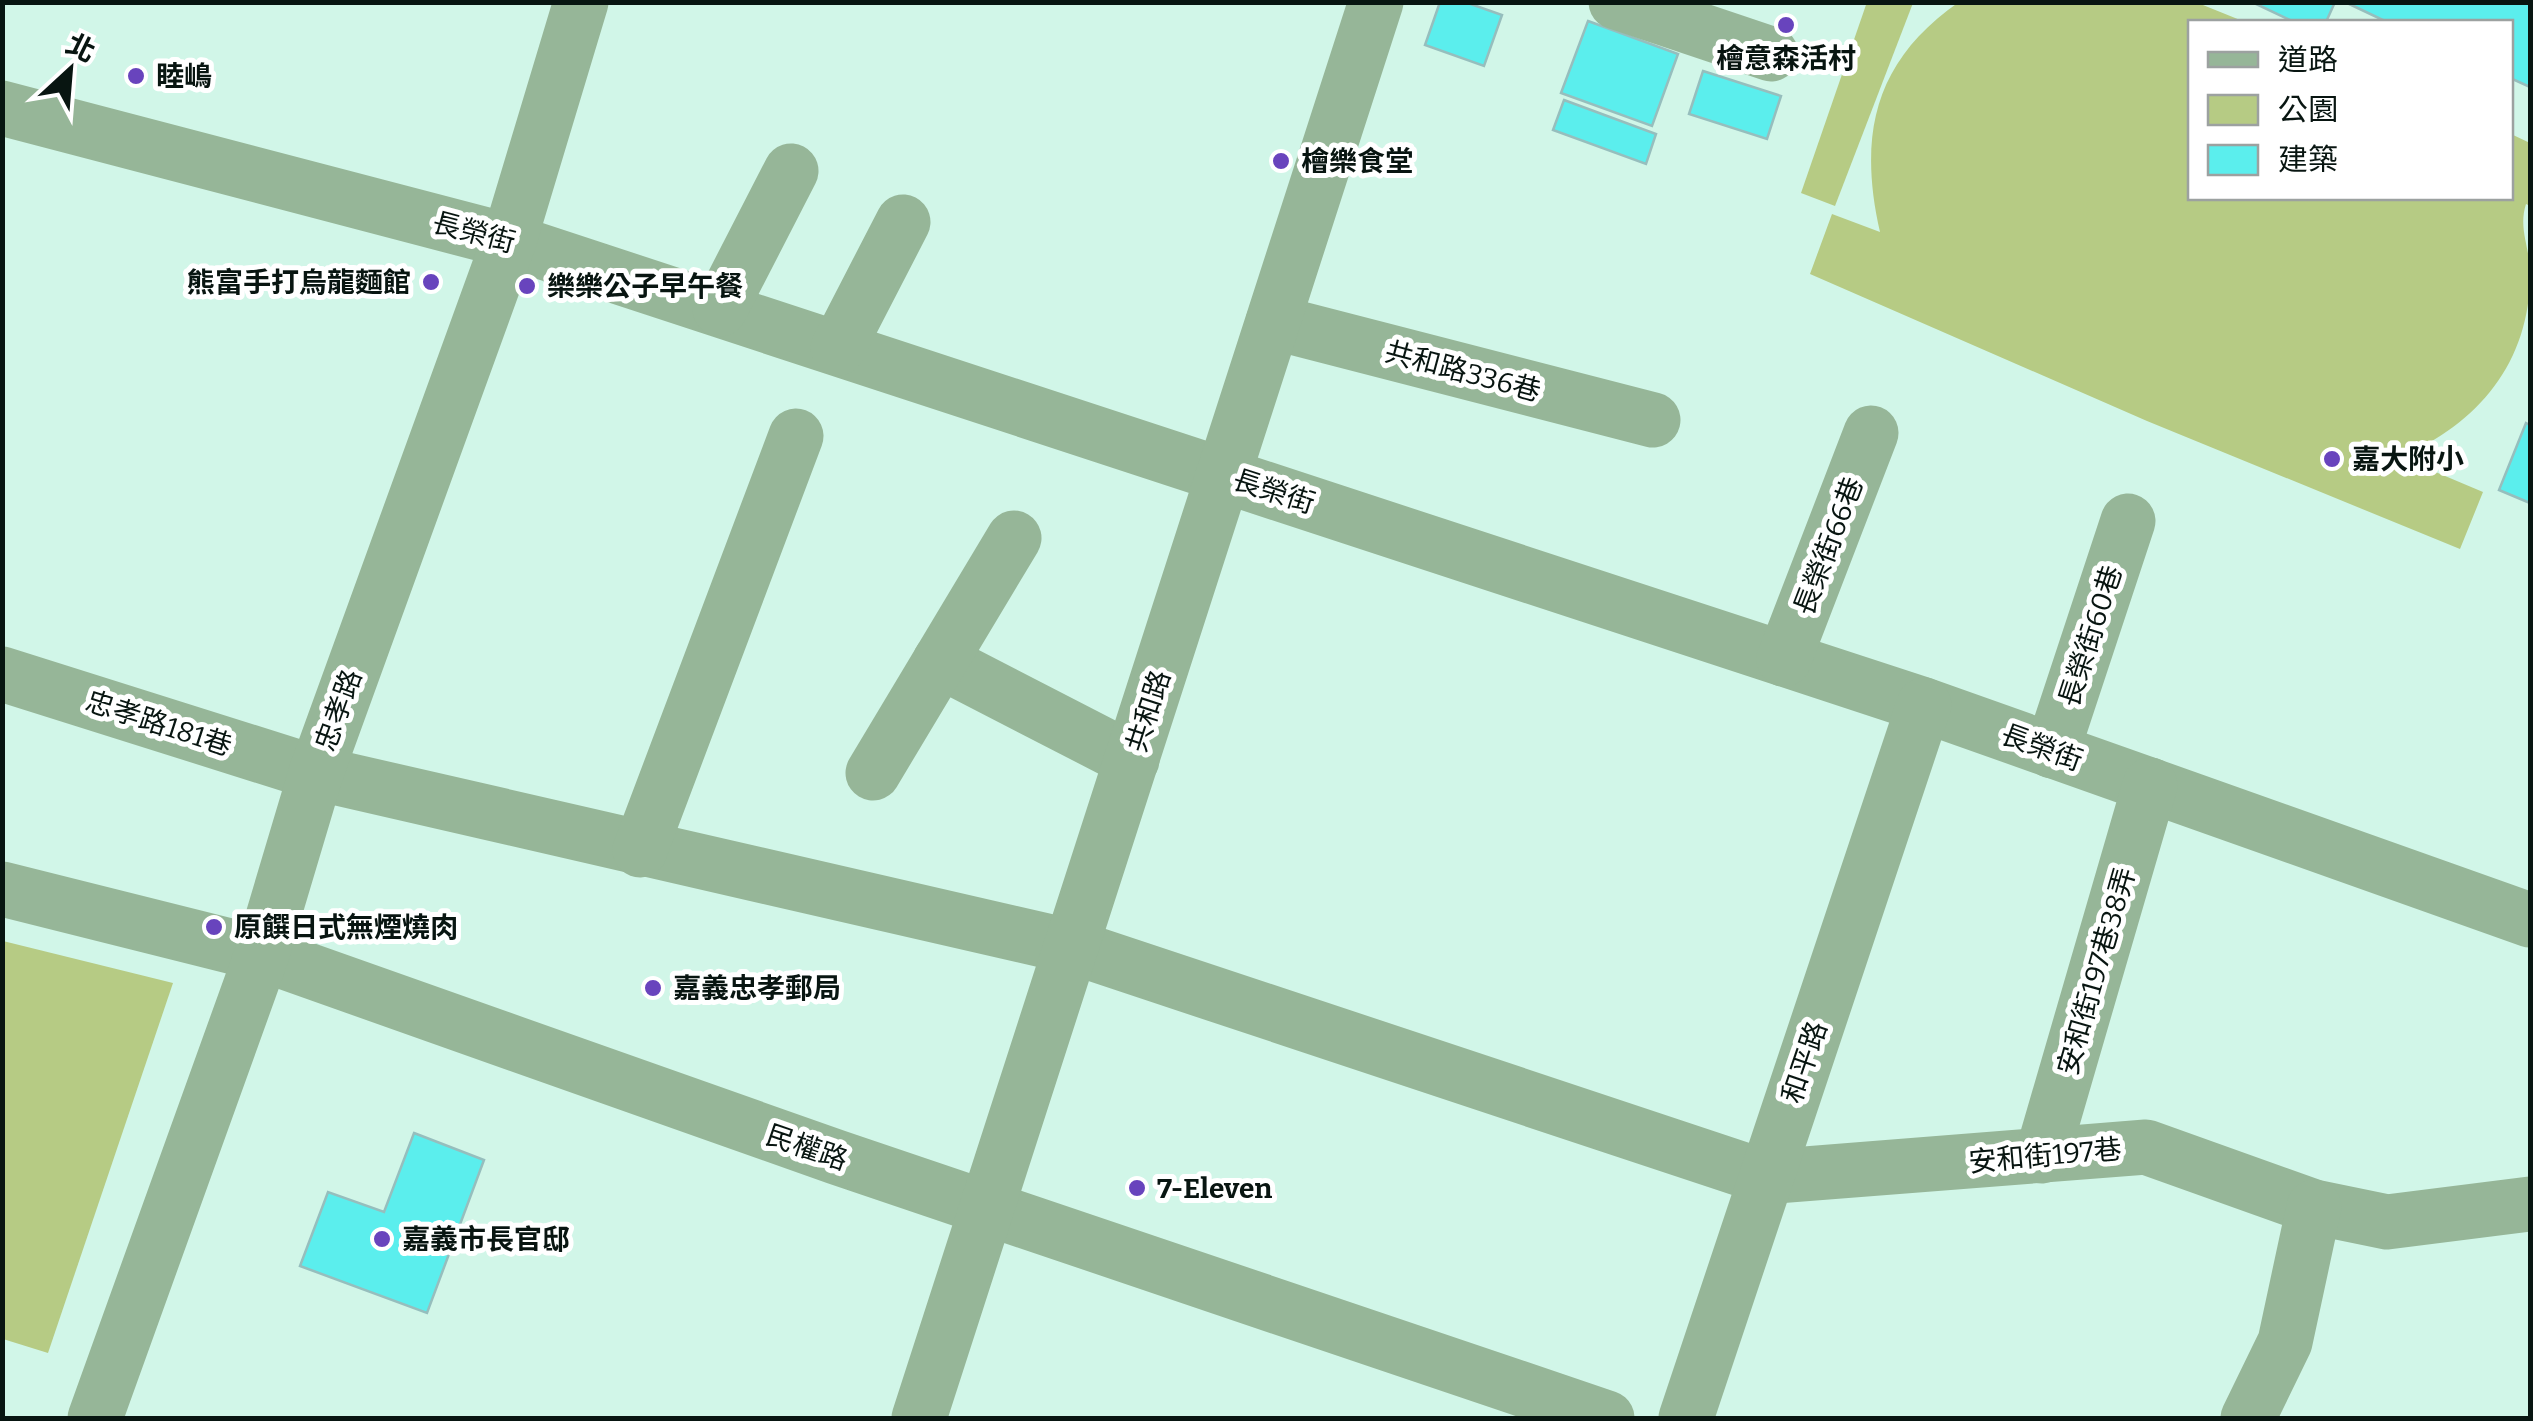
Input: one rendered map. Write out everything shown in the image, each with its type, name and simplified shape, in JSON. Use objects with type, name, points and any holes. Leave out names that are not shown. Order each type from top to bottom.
[{"type":"street","name":"忠孝路","points":[[96,1418],[262,954],[316,773],[508,241],[581,2]]},
{"type":"street","name":"共和路","points":[[919,1418],[1376,2]]},
{"type":"street","points":[[1616,2],[1771,54]]},
{"type":"street","name":"長榮街","points":[[2,108],[508,241],[720,309],[1924,705],[2530,920]]},
{"type":"street","points":[[720,309],[790,170]]},
{"type":"street","points":[[838,348],[903,222]]},
{"type":"street","name":"共和路336巷","points":[[1273,322],[1652,420]]},
{"type":"street","name":"長榮街66巷","points":[[1784,659],[1871,432]]},
{"type":"street","points":[[640,850],[796,436]]},
{"type":"street","name":"長榮街60巷","points":[[2052,751],[2128,520]]},
{"type":"street","points":[[873,773],[1014,538]]},
{"type":"street","points":[[940,660],[1132,760]]},
{"type":"street","name":"忠孝路181巷","points":[[2,674],[316,773],[1073,947],[1765,1177]]},
{"type":"street","name":"和平路","points":[[1686,1418],[1924,705]]},
{"type":"street","name":"安和街197巷38弄","points":[[2042,1156],[2150,785]]},
{"type":"street","name":"民權路","points":[[2,889],[262,954],[989,1208],[1607,1418]]},
{"type":"street","name":"安和街197巷","points":[[1765,1177],[2146,1147],[2314,1207],[2387,1222],[2530,1204]]},
{"type":"street","points":[[2248,1418],[2286,1342],[2314,1207]]},
{"type":"green space","points":[[1867,2],[1913,3],[1835,206],[1801,193]]},
{"type":"green space","name":"嘉大附小","points":[[1959,2],[2198,3],[2240,20],[2188,20],[2188,200],[2513,200],[2513,135],[2530,143],[2530,206],[2526,204],[2523,222],[2530,263],[2528,304],[2510,361],[2495,386],[2454,427],[2400,457],[2483,492],[2460,549],[2147,421],[1810,274],[1832,214],[1880,232],[1871,163],[1879,103],[1908,49]]},
{"type":"green space","points":[[3,941],[173,983],[48,1353],[3,1339]]},
{"type":"building","points":[[1440,2],[1465,2],[1502,15],[1484,66],[1425,45]]},
{"type":"building","points":[[2252,2],[2335,2],[2327,20],[2290,20]]},
{"type":"building","points":[[2345,2],[2530,2],[2530,87],[2513,79],[2513,20],[2383,20]]},
{"type":"building","points":[[1588,21],[1678,54],[1652,126],[1561,93]]},
{"type":"building","points":[[1703,71],[1781,96],[1767,139],[1689,114]]},
{"type":"building","points":[[1564,100],[1656,134],[1646,164],[1553,130]]},
{"type":"building","points":[[2526,423],[2530,425],[2530,503],[2499,490]]},
{"type":"building","name":"嘉義市長官邸","points":[[414,1133],[484,1160],[427,1313],[300,1266],[328,1192],[384,1212]]},
{"type":"place","name":"檜意森活村","points":[[1786,25]]},
{"type":"place","name":"睦嶋","points":[[136,76]]},
{"type":"place","name":"檜樂食堂","points":[[1281,161]]},
{"type":"place","name":"熊富手打烏龍麵館","points":[[431,282]]},
{"type":"place","name":"樂樂公子早午餐","points":[[527,286]]},
{"type":"place","name":"嘉大附小","points":[[2332,459]]},
{"type":"place","name":"原饌日式無煙燒肉","points":[[214,927]]},
{"type":"place","name":"嘉義忠孝郵局","points":[[653,988]]},
{"type":"place","name":"7-Eleven","points":[[1137,1188]]},
{"type":"place","name":"嘉義市長官邸","points":[[382,1239]]}]
